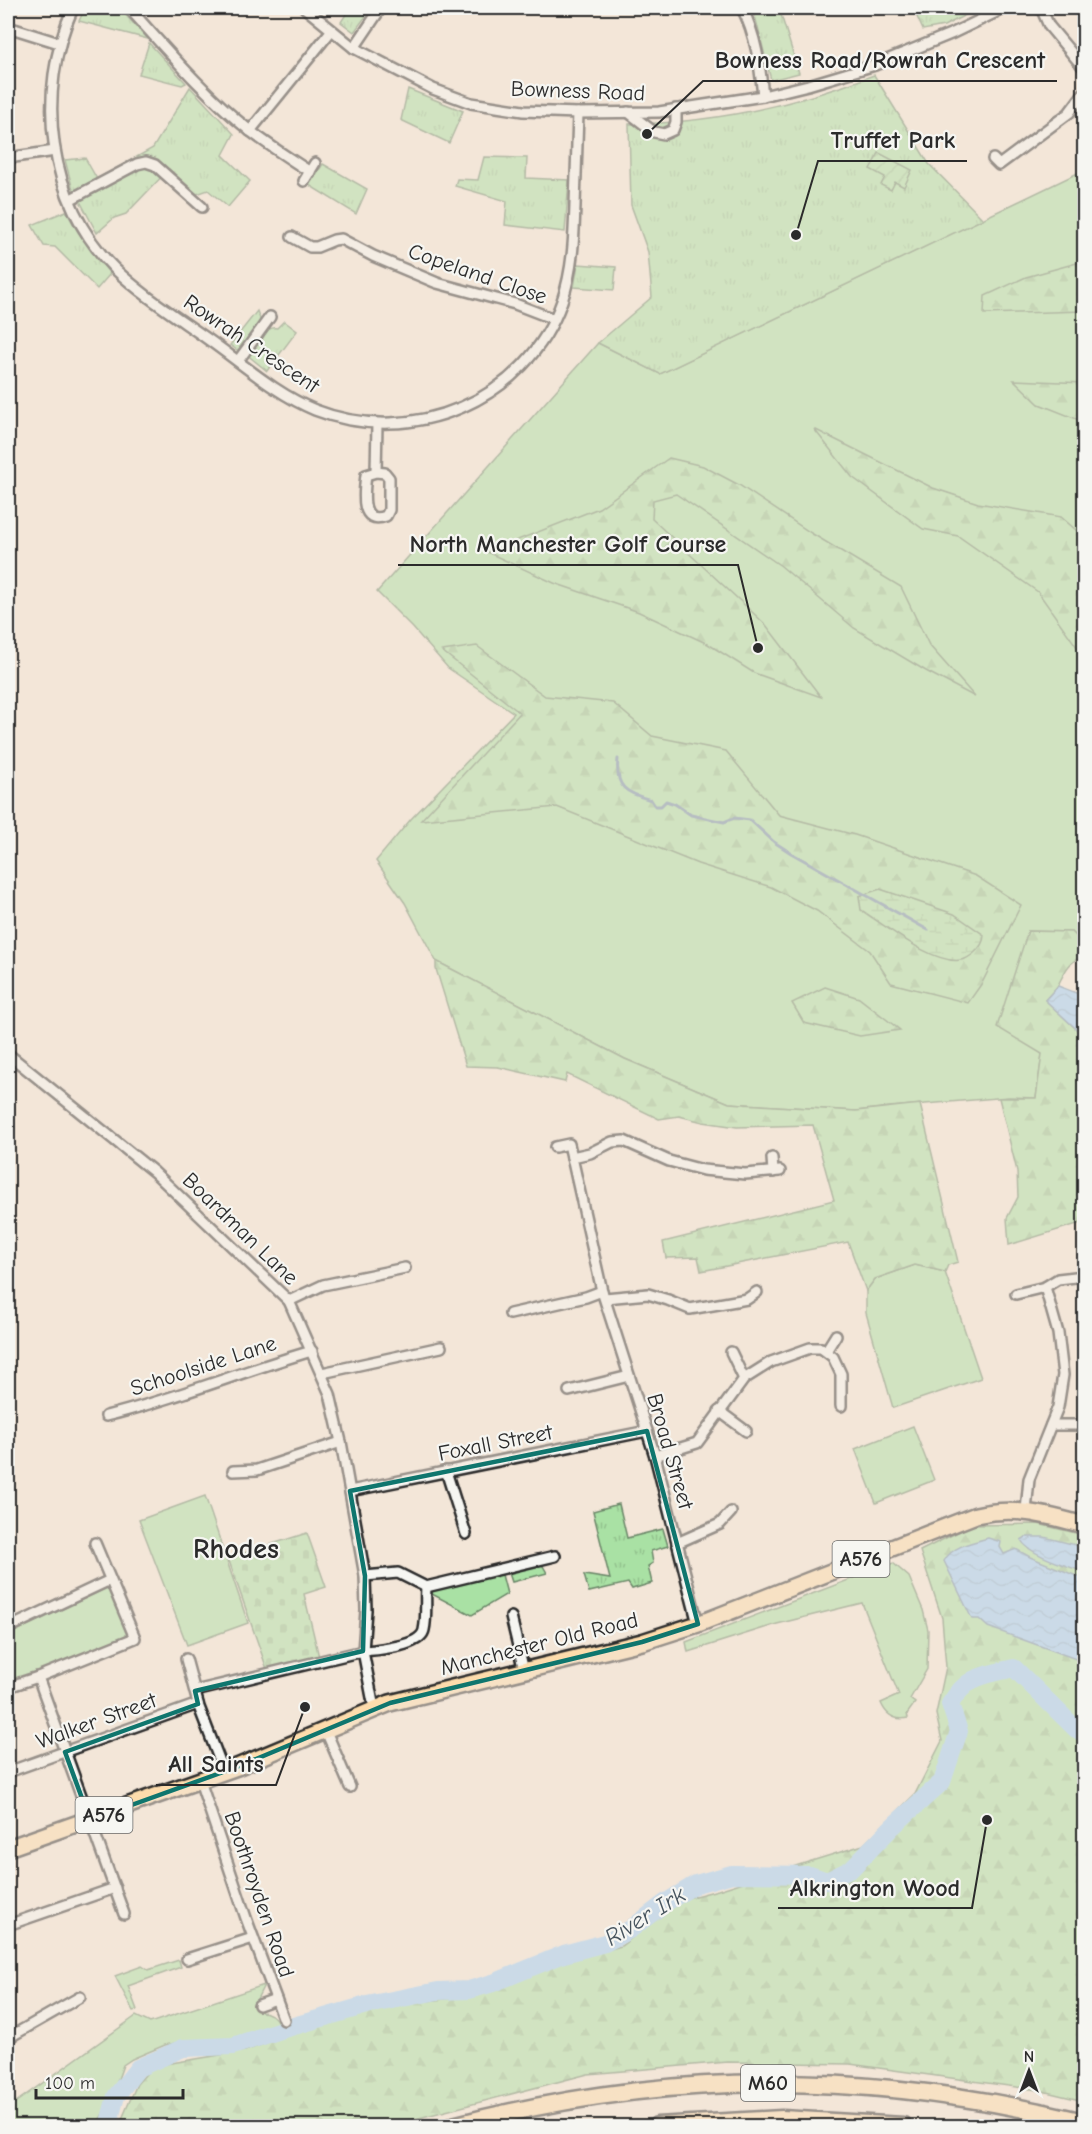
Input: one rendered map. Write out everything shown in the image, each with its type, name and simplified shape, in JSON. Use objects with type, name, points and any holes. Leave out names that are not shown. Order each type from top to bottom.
[{"type":"highway","name":"M60","points":[[453,2127],[496,2115],[603,2095],[685,2086],[742,2083],[832,2084],[915,2090],[984,2100],[1084,2122]]},
{"type":"highway","name":"M60","points":[[657,2127],[782,2119],[903,2127]]},
{"type":"main road","name":"Manchester Old Road","points":[[8,1848],[224,1772],[326,1731],[374,1708],[406,1698],[642,1642],[698,1623],[963,1519],[988,1512],[1026,1511],[1084,1525]]},
{"type":"street","name":"Rowrah Crescent","points":[[73,8],[59,44],[53,75],[51,124],[55,151],[71,200],[84,228],[115,268],[167,310],[295,400],[314,409],[351,420],[377,424],[409,422],[457,410],[490,392],[513,374],[535,350],[554,319],[569,280],[574,248],[578,113]]},
{"type":"street","points":[[129,8],[197,83],[250,131],[310,172]]},
{"type":"street","name":"Bowness Road","points":[[305,8],[354,48],[429,88],[471,103],[523,111],[578,113],[676,110],[763,96],[808,85],[875,65],[953,33],[1005,8]]},
{"type":"street","points":[[354,48],[381,8]]},
{"type":"street","points":[[742,8],[748,19],[759,63],[763,96]]},
{"type":"street","points":[[1041,8],[1049,26],[1084,68]]},
{"type":"street","points":[[8,27],[59,44]]},
{"type":"street","points":[[250,131],[331,31]]},
{"type":"street","points":[[993,159],[999,165],[1069,113],[1084,93]]},
{"type":"street","points":[[628,112],[654,132],[664,134],[673,130],[676,110]]},
{"type":"street","points":[[8,158],[55,151]]},
{"type":"street","points":[[71,200],[137,164],[146,162],[155,165],[202,207]]},
{"type":"street","name":"Copeland Close","points":[[292,237],[310,247],[341,239],[373,256],[437,283],[515,304],[554,319]]},
{"type":"street","points":[[238,361],[270,317]]},
{"type":"street","points":[[376,472],[377,424]]},
{"type":"street","points":[[376,472],[385,473],[389,478],[389,510],[386,516],[377,518],[369,516],[365,511],[366,476],[376,472]]},
{"type":"street","name":"Boardman Lane","points":[[8,1054],[154,1172],[289,1300],[322,1372],[330,1394],[341,1442],[365,1576],[366,1610],[363,1651],[374,1708]]},
{"type":"street","points":[[572,1157],[590,1153],[612,1142],[624,1141],[669,1161],[703,1170],[745,1174],[777,1172],[771,1158]]},
{"type":"street","name":"Broad Street","points":[[555,1146],[569,1144],[603,1294],[655,1456],[698,1623]]},
{"type":"street","points":[[289,1300],[323,1285],[405,1268]]},
{"type":"street","points":[[1016,1293],[1045,1287],[1058,1279],[1084,1276]]},
{"type":"street","points":[[1026,1511],[1029,1479],[1061,1393],[1063,1363],[1058,1333],[1045,1287]]},
{"type":"street","points":[[510,1314],[603,1294],[648,1294],[690,1309],[747,1299],[758,1292]]},
{"type":"street","points":[[826,1351],[836,1335]]},
{"type":"street","points":[[322,1372],[441,1347]]},
{"type":"street","points":[[655,1456],[697,1443],[744,1379],[771,1362],[810,1347],[821,1347],[826,1351],[841,1374],[841,1406]]},
{"type":"street","name":"Schoolside Lane","points":[[106,1416],[148,1406],[257,1366],[312,1351]]},
{"type":"street","points":[[731,1352],[744,1379]]},
{"type":"street","points":[[569,1391],[629,1376]]},
{"type":"street","points":[[719,1411],[746,1431]]},
{"type":"street","points":[[1051,1425],[1077,1427],[1084,1425]]},
{"type":"street","name":"Foxall Street","points":[[350,1491],[646,1431]]},
{"type":"street","points":[[233,1471],[257,1470],[341,1442]]},
{"type":"street","points":[[446,1471],[466,1534]]},
{"type":"street","points":[[676,1543],[720,1524],[731,1512]]},
{"type":"street","points":[[8,1687],[135,1638],[95,1543]]},
{"type":"street","points":[[365,1576],[398,1573],[426,1587],[555,1556]]},
{"type":"street","points":[[8,1628],[110,1580]]},
{"type":"street","points":[[195,1691],[418,1640],[424,1633],[426,1587]]},
{"type":"street","points":[[511,1617],[524,1671]]},
{"type":"street","points":[[186,1659],[198,1704],[224,1772]]},
{"type":"street","points":[[38,1677],[124,1914]]},
{"type":"street","name":"Walker Street","points":[[8,1772],[198,1704]]},
{"type":"street","points":[[326,1731],[350,1786]]},
{"type":"street","name":"Boothroyden Road","points":[[200,1781],[253,1938],[284,2019]]},
{"type":"street","points":[[8,1926],[115,1888]]},
{"type":"street","points":[[187,1959],[253,1938]]},
{"type":"street","points":[[8,2038],[81,1997]]},
{"type":"street","points":[[259,2006],[276,1999]]},
{"type":"highlighted area","points":[[647,1431],[698,1624],[642,1642],[390,1703],[237,1767],[90,1820],[65,1752],[198,1704],[195,1691],[363,1651],[365,1576],[350,1491]]},
{"type":"green space","points":[[85,8],[119,8],[148,39],[79,21]]},
{"type":"green space","points":[[350,8],[372,8],[354,32],[341,22]]},
{"type":"green space","points":[[779,8],[799,73],[771,80],[754,12]]},
{"type":"green space","points":[[913,8],[979,8],[944,26],[923,30]]},
{"type":"green space","points":[[149,43],[186,83],[182,85],[139,74]]},
{"type":"green space","points":[[874,75],[929,164],[983,219],[660,374],[598,343],[652,297],[648,252],[631,205],[629,124],[692,120],[754,110],[815,95]]},
{"type":"green space","points":[[190,87],[234,134],[223,155],[250,181],[228,207],[208,190],[197,194],[169,169],[126,214],[114,218],[97,233],[72,186],[65,160],[85,158],[97,179],[153,148]]},
{"type":"green space","points":[[408,89],[463,111],[449,143],[401,120]]},
{"type":"green space","points":[[879,153],[912,170],[904,187],[895,182],[891,190],[881,185],[885,177],[870,169]]},
{"type":"green space","points":[[484,157],[527,158],[526,178],[569,180],[565,232],[505,225],[507,201],[455,186],[457,179],[478,180]]},
{"type":"green space","points":[[323,164],[367,189],[356,214],[309,185]]},
{"type":"green space","points":[[1084,170],[1084,944],[1072,932],[1028,931],[1042,1054],[1036,1098],[1009,1097],[856,1111],[729,1103],[625,1059],[436,961],[405,903],[376,861],[411,819],[514,713],[448,668],[377,592],[598,343],[660,374]]},
{"type":"green space","points":[[66,211],[78,232],[110,274],[97,289],[55,247],[44,246],[32,225]]},
{"type":"green space","points":[[1084,261],[1084,311],[984,314],[985,296],[1026,277]]},
{"type":"green space","points":[[578,264],[616,267],[614,290],[574,287]]},
{"type":"green space","points":[[257,311],[260,319],[255,333],[250,341],[237,350],[230,345]]},
{"type":"green space","points":[[284,321],[297,331],[267,371],[246,354],[264,333],[277,328]]},
{"type":"green space","points":[[1014,380],[1084,383],[1084,422],[1039,404]]},
{"type":"green space","points":[[814,429],[933,488],[978,503],[1061,517],[1084,537],[1084,657],[1038,592],[958,536],[923,529],[852,477]]},
{"type":"green space","points":[[669,458],[703,466],[739,485],[811,533],[901,587],[929,645],[975,697],[854,628],[781,566],[676,494],[653,500],[652,519],[766,625],[821,697],[754,673],[708,644],[639,612],[554,583],[487,552],[599,508]]},
{"type":"green space","points":[[477,646],[545,696],[613,703],[652,736],[726,751],[779,815],[855,835],[976,876],[1021,905],[982,983],[968,1003],[891,983],[870,951],[817,911],[771,887],[698,864],[557,807],[421,820],[520,713],[442,651]]},
{"type":"green space","points":[[880,889],[954,914],[984,935],[982,943],[965,959],[940,958],[926,952],[861,910],[859,896]]},
{"type":"green space","points":[[1028,931],[1072,932],[1084,944],[1084,955],[1068,967],[1057,987],[1045,1000],[1084,1036],[1084,1222],[1009,1245],[1007,1218],[1018,1197],[1017,1171],[999,1098],[1036,1098],[1042,1054],[997,1027]]},
{"type":"green space","points":[[436,961],[625,1059],[729,1103],[856,1111],[920,1104],[958,1262],[948,1265],[945,1272],[915,1265],[875,1279],[866,1291],[848,1242],[701,1271],[698,1257],[666,1258],[663,1242],[834,1200],[813,1125],[737,1127],[679,1116],[659,1119],[567,1074],[565,1082],[498,1067],[466,1066],[436,969]]},
{"type":"green space","points":[[825,987],[859,998],[900,1030],[860,1036],[804,1023],[792,1003]]},
{"type":"green space","points":[[915,1265],[945,1272],[981,1378],[893,1408],[866,1313],[866,1291],[875,1279]]},
{"type":"green space","points":[[913,1426],[934,1480],[876,1503],[855,1449]]},
{"type":"green space","points":[[205,1496],[248,1623],[187,1645],[139,1520]]},
{"type":"green space","points":[[619,1504],[627,1538],[663,1529],[668,1546],[651,1551],[653,1563],[648,1566],[652,1583],[632,1589],[628,1583],[589,1592],[584,1575],[610,1579],[593,1511]]},
{"type":"green space","points":[[1038,1524],[1084,1535],[1084,2101],[1038,2090],[850,2064],[728,2062],[588,2074],[388,2126],[119,2126],[137,2084],[153,2066],[245,2051],[291,2034],[384,2006],[479,1995],[561,1963],[621,1946],[684,1899],[863,1845],[915,1794],[942,1741],[936,1714],[946,1667],[942,1618],[920,1551],[972,1525]]},
{"type":"green space","points":[[307,1533],[326,1587],[304,1594],[319,1657],[267,1669],[228,1558]]},
{"type":"green space","points":[[537,1563],[543,1566],[547,1573],[512,1582],[508,1570]]},
{"type":"green space","points":[[893,1563],[909,1577],[923,1610],[928,1630],[927,1669],[910,1699],[915,1703],[907,1714],[908,1718],[899,1719],[891,1716],[881,1703],[899,1695],[862,1603],[777,1624],[688,1652],[686,1642]]},
{"type":"green space","points":[[501,1571],[507,1594],[472,1615],[430,1593],[433,1589]]},
{"type":"green space","points":[[109,1587],[130,1638],[8,1684],[8,1635]]},
{"type":"green space","points":[[179,1960],[181,1967],[128,1986],[137,2010],[133,2011],[115,1976],[142,1966],[148,1970]]},
{"type":"green space","points":[[264,1985],[257,1999],[261,2012],[272,2015],[279,2024],[244,2037],[165,2045],[132,2059],[123,2065],[111,2099],[96,2126],[8,2126],[8,2093],[16,2102],[136,2016],[150,2023]]},
{"type":"water","points":[[1058,986],[1084,996],[1084,1036],[1045,1000]]},
{"type":"water","points":[[1026,1537],[1044,1537],[1084,1547],[1084,1572],[1032,1550],[1021,1540]]},
{"type":"water","points":[[988,1538],[1001,1542],[1000,1547],[1004,1554],[1016,1549],[1084,1579],[1084,1662],[988,1627],[979,1619],[972,1619],[944,1561],[957,1548]]},
{"type":"waterway","points":[[618,759],[618,777],[629,792],[651,800],[655,806],[661,806],[666,801],[675,804],[691,815],[724,822],[734,818],[750,820],[774,842],[791,853],[928,930]]},
{"type":"waterway","name":"River Irk","points":[[108,2126],[116,2096],[138,2068],[183,2048],[233,2046],[367,2005],[438,1991],[469,1990],[493,1983],[564,1954],[605,1943],[631,1929],[665,1903],[696,1884],[732,1874],[810,1875],[827,1881],[851,1869],[892,1827],[942,1782],[959,1731],[950,1704],[963,1687],[977,1678],[1014,1668],[1076,1729],[1084,1733]]},
{"type":"place","name":"Bowness Road/Rowrah Crescent","points":[[647,134]]},
{"type":"place","name":"Truffet Park","points":[[796,235]]},
{"type":"place","name":"North Manchester Golf Course","points":[[758,648]]},
{"type":"place","name":"All Saints","points":[[305,1707]]},
{"type":"place","name":"Alkrington Wood","points":[[987,1820]]},
{"type":"district","name":"Rhodes","points":[[236,1548]]}]
